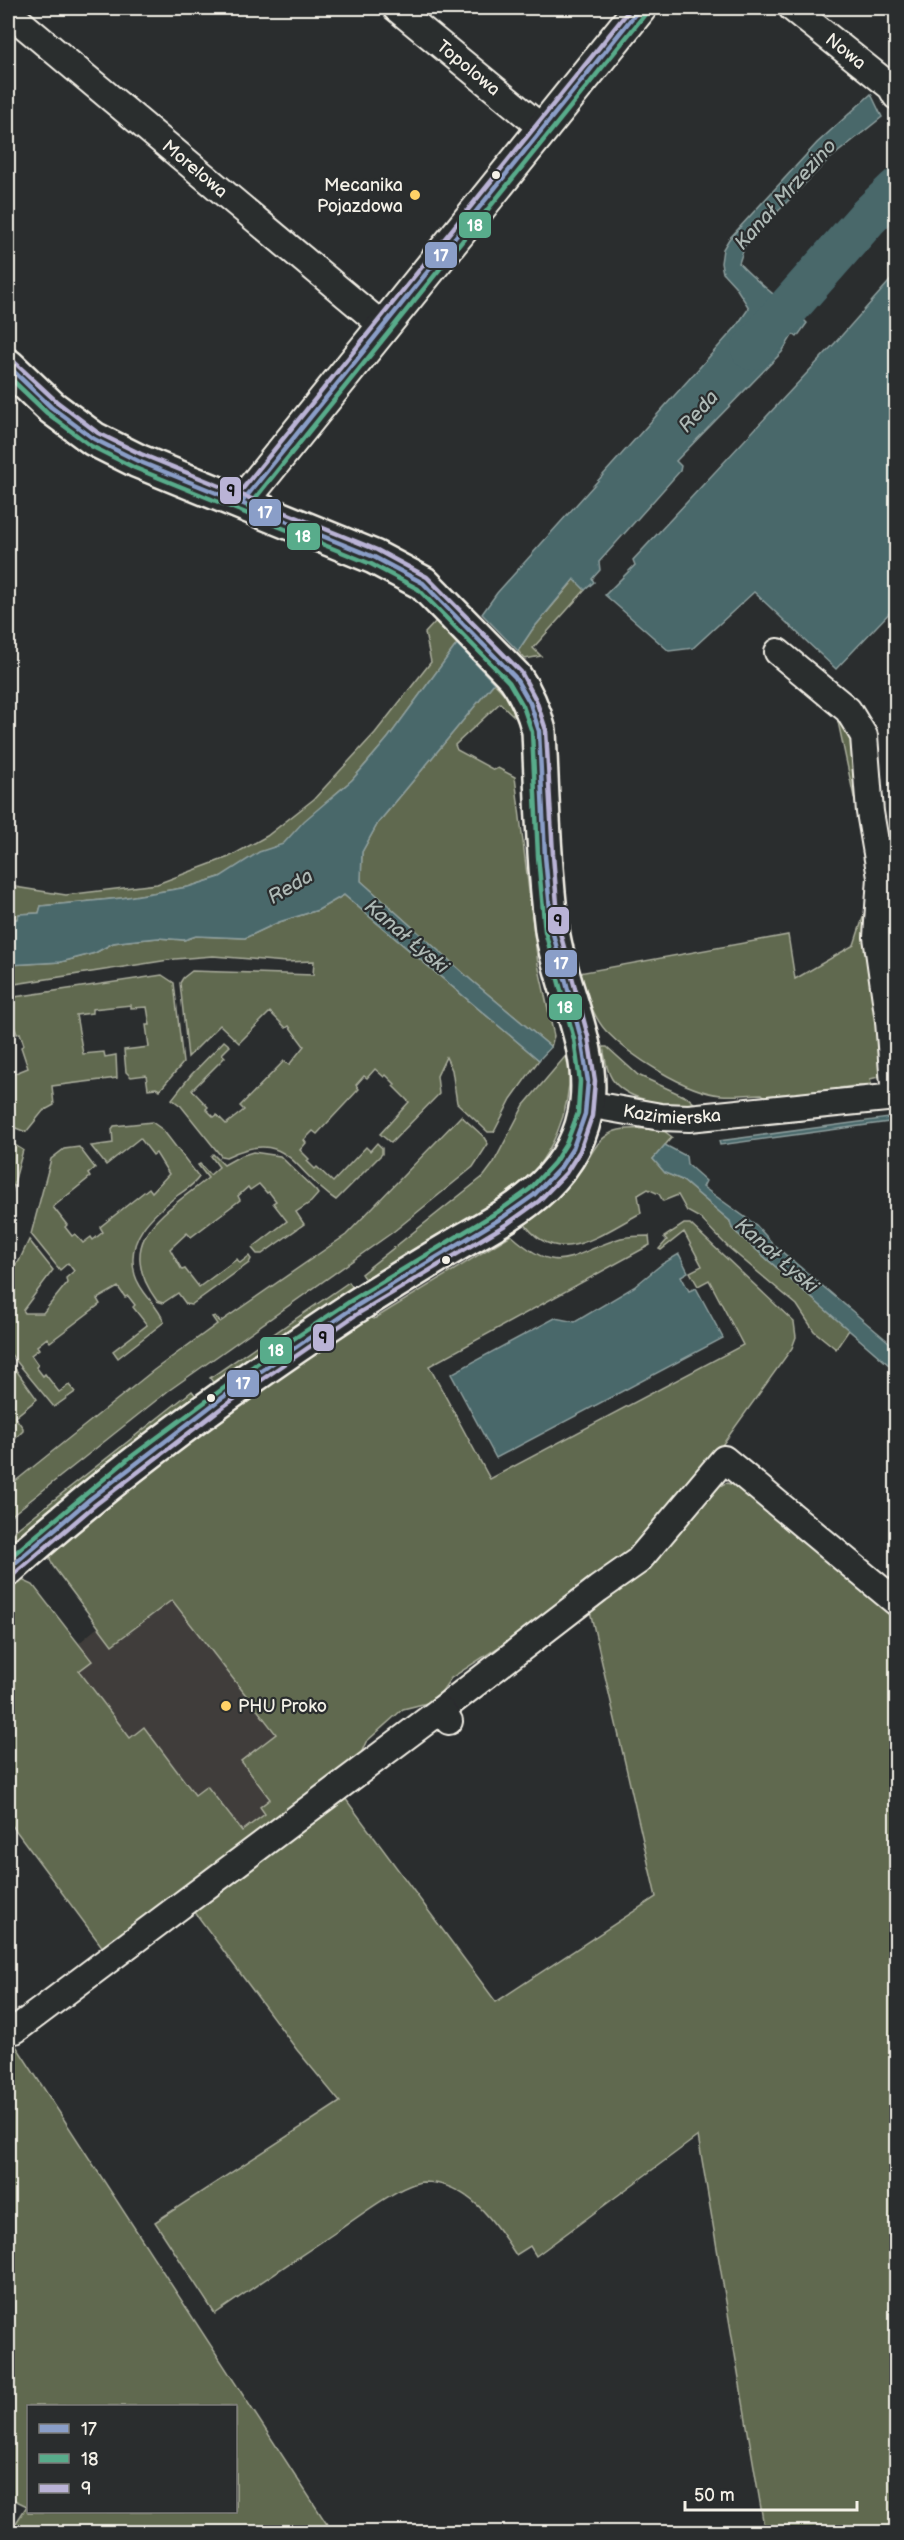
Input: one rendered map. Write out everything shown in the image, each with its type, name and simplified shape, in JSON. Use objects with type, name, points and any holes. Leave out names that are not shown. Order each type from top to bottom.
[{"type":"main road","points":[[8,366],[51,406],[94,439],[138,461],[374,557],[423,583],[515,677],[528,699],[539,731],[552,931],[563,982],[581,1038],[589,1077],[583,1125],[573,1150],[559,1171],[519,1207],[378,1292],[285,1354],[121,1475],[8,1569]]},
{"type":"street","name":"Topolowa","points":[[396,8],[542,128]]},
{"type":"street","points":[[242,502],[640,8]]},
{"type":"street","name":"Nowa","points":[[792,8],[891,87],[897,96]]},
{"type":"street","name":"Morelowa","points":[[8,12],[383,326]]},
{"type":"street","points":[[778,652],[848,710],[864,736],[870,812],[881,877],[877,937],[889,1021],[896,1097]]},
{"type":"street","name":"Kazimierska","points":[[587,1104],[661,1117],[688,1118],[896,1097]]},
{"type":"street","points":[[15,2030],[445,1715],[638,1561],[724,1459],[897,1602]]},
{"type":"shaded area","points":[[171,1565],[323,1769],[173,1884],[27,1687]]},
{"type":"green space","points":[[575,579],[585,590],[533,648],[541,656],[525,659],[518,651],[532,630]]},
{"type":"green space","points":[[436,621],[457,644],[388,738],[352,780],[333,796],[313,847],[188,887],[122,898],[41,906],[39,913],[19,914],[17,919],[8,921],[8,886],[66,895],[157,884],[229,857],[267,836],[314,799],[375,733],[431,662],[425,633]]},
{"type":"green space","points":[[494,683],[509,699],[515,717],[500,703],[455,745],[457,750],[494,770],[498,768],[515,777],[538,964],[554,1036],[551,1047],[471,980],[361,881],[362,852],[378,823]]},
{"type":"green space","points":[[826,698],[843,712],[858,740],[875,887],[872,919],[873,953],[886,1049],[884,1065],[878,1077],[870,1079],[871,1084],[840,1088],[840,1094],[795,1098],[792,1093],[764,1096],[762,1094],[721,1095],[707,1092],[659,1071],[616,1041],[597,1019],[579,973],[788,935],[795,979],[854,945],[873,887],[836,712],[825,703],[818,704],[817,699]]},
{"type":"green space","points":[[344,895],[539,1060],[511,1099],[494,1132],[488,1132],[457,1103],[452,1070],[446,1057],[437,1076],[439,1094],[391,1143],[380,1134],[409,1102],[393,1086],[395,1084],[386,1075],[384,1077],[375,1069],[367,1078],[364,1076],[356,1085],[359,1089],[317,1134],[313,1131],[304,1140],[306,1143],[300,1150],[315,1169],[317,1167],[333,1182],[366,1147],[370,1151],[377,1143],[382,1148],[382,1154],[336,1200],[321,1189],[288,1156],[277,1150],[264,1147],[247,1149],[226,1157],[221,1156],[181,1106],[172,1099],[191,1075],[224,1041],[230,1046],[222,1054],[225,1057],[192,1090],[214,1117],[217,1115],[226,1124],[244,1110],[240,1106],[284,1061],[289,1065],[304,1046],[289,1026],[286,1028],[270,1012],[239,1043],[220,1025],[188,1057],[180,983],[183,978],[192,971],[313,975],[314,961],[286,962],[213,956],[175,959],[8,985],[8,965],[61,962],[95,953],[113,943],[127,941],[158,938],[184,940],[196,936],[245,938],[279,922],[318,910]]},
{"type":"green space","points":[[162,975],[174,983],[183,1063],[160,1090],[148,1089],[146,1075],[131,1077],[126,1072],[124,1050],[149,1047],[146,1025],[150,1025],[147,1007],[131,1008],[131,1005],[92,1009],[92,1013],[76,1015],[83,1054],[104,1052],[105,1057],[116,1055],[117,1078],[52,1086],[54,1105],[43,1111],[26,1132],[8,1125],[8,1076],[28,1068],[21,1047],[24,1045],[20,1033],[17,1034],[13,1023],[8,1024],[8,998]]},
{"type":"green space","points":[[603,1047],[607,1047],[638,1075],[688,1098],[696,1108],[651,1101],[628,1093],[612,1079]]},
{"type":"green space","points":[[569,1052],[570,1073],[564,1113],[548,1150],[524,1183],[496,1206],[368,1284],[361,1274],[484,1176],[493,1164],[524,1105]]},
{"type":"green space","points":[[461,1116],[483,1136],[488,1144],[473,1167],[393,1232],[168,1391],[8,1518],[8,1487],[154,1370],[217,1324],[212,1317],[215,1316],[220,1322],[346,1235]]},
{"type":"green space","points":[[152,1122],[163,1130],[199,1177],[150,1219],[137,1239],[134,1250],[133,1262],[137,1281],[164,1322],[118,1358],[113,1351],[147,1325],[133,1307],[135,1305],[118,1287],[97,1299],[100,1304],[50,1342],[47,1338],[31,1355],[38,1365],[36,1367],[43,1376],[45,1374],[59,1392],[69,1385],[75,1392],[54,1407],[8,1351],[8,1271],[19,1261],[29,1240],[53,1270],[23,1310],[25,1313],[43,1313],[67,1283],[66,1278],[74,1271],[68,1263],[60,1270],[31,1234],[51,1159],[64,1149],[79,1147],[95,1168],[88,1174],[90,1177],[53,1207],[67,1225],[65,1227],[72,1236],[75,1234],[83,1243],[91,1237],[93,1240],[103,1232],[100,1227],[149,1188],[152,1192],[169,1174],[156,1153],[153,1155],[140,1138],[106,1165],[91,1146],[113,1143],[112,1129],[114,1126]]},
{"type":"green space","points":[[617,1130],[664,1131],[672,1137],[653,1159],[665,1173],[682,1180],[730,1221],[732,1228],[738,1234],[849,1330],[836,1349],[814,1331],[797,1305],[728,1247],[700,1218],[687,1211],[678,1195],[663,1201],[659,1194],[648,1189],[638,1195],[641,1213],[579,1244],[564,1246],[549,1244],[535,1235],[522,1220],[567,1185],[604,1138]]},
{"type":"green space","points":[[8,1141],[23,1150],[8,1205]]},
{"type":"green space","points":[[253,1152],[280,1156],[316,1191],[318,1194],[311,1202],[296,1212],[304,1224],[262,1254],[257,1254],[252,1248],[287,1221],[273,1203],[276,1201],[269,1192],[267,1193],[259,1184],[250,1190],[248,1187],[238,1196],[240,1200],[191,1237],[187,1233],[170,1249],[182,1270],[185,1269],[199,1287],[237,1259],[240,1263],[249,1256],[251,1259],[249,1263],[191,1305],[186,1304],[178,1293],[163,1303],[157,1301],[144,1279],[140,1261],[142,1244],[149,1230],[161,1216],[208,1178],[198,1165],[200,1164],[210,1175],[219,1167],[211,1156],[213,1154],[224,1165]]},
{"type":"green space","points":[[684,1224],[690,1224],[794,1322],[796,1337],[792,1348],[715,1455],[631,1555],[531,1626],[451,1678],[435,1701],[403,1709],[366,1742],[355,1767],[106,1952],[8,1820],[8,1584],[22,1580],[33,1585],[92,1661],[79,1671],[130,1738],[144,1727],[195,1795],[207,1786],[242,1831],[265,1814],[260,1807],[270,1799],[241,1761],[276,1734],[172,1600],[112,1645],[53,1566],[50,1559],[51,1552],[161,1460],[369,1312],[374,1319],[511,1235],[528,1248],[554,1260],[576,1256],[621,1238],[649,1236],[650,1245],[429,1366],[490,1479],[743,1345],[709,1280],[698,1286],[690,1272],[702,1266],[684,1232],[661,1250],[659,1249],[667,1240],[664,1237]]},
{"type":"green space","points":[[349,1282],[356,1292],[217,1388],[210,1378]]},
{"type":"green space","points":[[8,1359],[37,1399],[15,1417],[23,1431],[8,1446]]},
{"type":"green space","points":[[192,1391],[200,1401],[8,1552],[8,1536]]},
{"type":"green space","points":[[726,1483],[750,1488],[896,1616],[896,2532],[765,2532],[698,2136],[536,2256],[530,2246],[516,2255],[489,2217],[467,2196],[439,2184],[423,2182],[403,2188],[379,2202],[215,2314],[155,2222],[340,2102],[297,2050],[194,1911],[345,1798],[496,2002],[656,1897],[590,1611],[703,1493]]},
{"type":"green space","points":[[8,2038],[13,2041],[332,2532],[10,2532],[27,2506],[8,2497]]},
{"type":"water","name":"Kanał Mrzezino","points":[[871,94],[882,117],[827,161],[745,245],[739,263],[778,298],[780,296],[807,323],[797,337],[793,334],[782,352],[676,461],[681,466],[680,471],[599,562],[600,570],[592,579],[594,582],[585,590],[574,579],[532,630],[518,651],[482,614],[497,593],[735,328],[749,308],[735,286],[723,273],[721,263],[723,249],[729,239],[817,143]]},
{"type":"water","points":[[896,173],[896,207],[814,302],[792,283]]},
{"type":"water","points":[[896,274],[896,606],[836,669],[754,592],[693,648],[669,651],[605,595],[635,565],[633,560],[835,343]]},
{"type":"water","name":"Kanał Łyski","points":[[457,644],[494,683],[378,823],[362,852],[361,881],[471,980],[551,1047],[539,1060],[344,895],[318,910],[279,922],[245,938],[196,936],[184,940],[158,938],[127,941],[113,943],[95,953],[61,962],[8,965],[8,921],[17,919],[19,914],[39,913],[41,906],[122,898],[188,887],[220,877],[259,852],[283,844],[304,821],[352,780],[366,764],[388,738]]},
{"type":"water","points":[[896,1117],[896,1121],[720,1145],[719,1141]]},
{"type":"water","name":"Kanał Łyski","points":[[665,1145],[686,1156],[687,1164],[706,1181],[703,1187],[756,1225],[774,1245],[896,1348],[896,1371],[738,1234],[732,1228],[730,1221],[682,1180],[665,1173],[653,1159]]},
{"type":"water","points":[[679,1254],[688,1272],[681,1276],[689,1291],[696,1288],[723,1338],[496,1458],[451,1374],[555,1318],[575,1322],[634,1287],[662,1264]]},
{"type":"waterway","name":"Reda","points":[[752,349],[868,217],[896,190]]},
{"type":"transit line","name":"9","points":[[236,497],[631,8]]},
{"type":"transit line","name":"17","points":[[242,502],[640,8]]},
{"type":"transit line","name":"18","points":[[248,507],[646,13]]},
{"type":"transit line","name":"9","points":[[13,361],[56,401],[98,433],[141,454],[377,550],[427,577],[521,672],[536,700],[546,730],[559,929],[588,1036],[595,1081],[592,1116],[580,1151],[566,1173],[539,1201],[507,1224],[357,1314],[224,1406],[95,1505],[13,1575]]},
{"type":"transit line","name":"17","points":[[8,366],[51,407],[94,439],[138,461],[374,557],[423,583],[515,677],[530,703],[539,731],[545,856],[552,930],[581,1038],[588,1081],[585,1114],[573,1148],[560,1168],[534,1195],[503,1217],[353,1308],[219,1400],[90,1499],[8,1569]]},
{"type":"transit line","name":"18","points":[[8,376],[47,413],[91,446],[135,468],[371,564],[418,589],[509,682],[523,706],[532,732],[538,856],[545,931],[574,1039],[580,1081],[578,1113],[566,1144],[554,1163],[530,1189],[499,1211],[349,1302],[259,1362],[128,1459],[8,1559]]},
{"type":"place","name":"Mecanika Pojazdowa","points":[[415,195]]},
{"type":"place","name":"PHU Proko","points":[[226,1706]]}]
